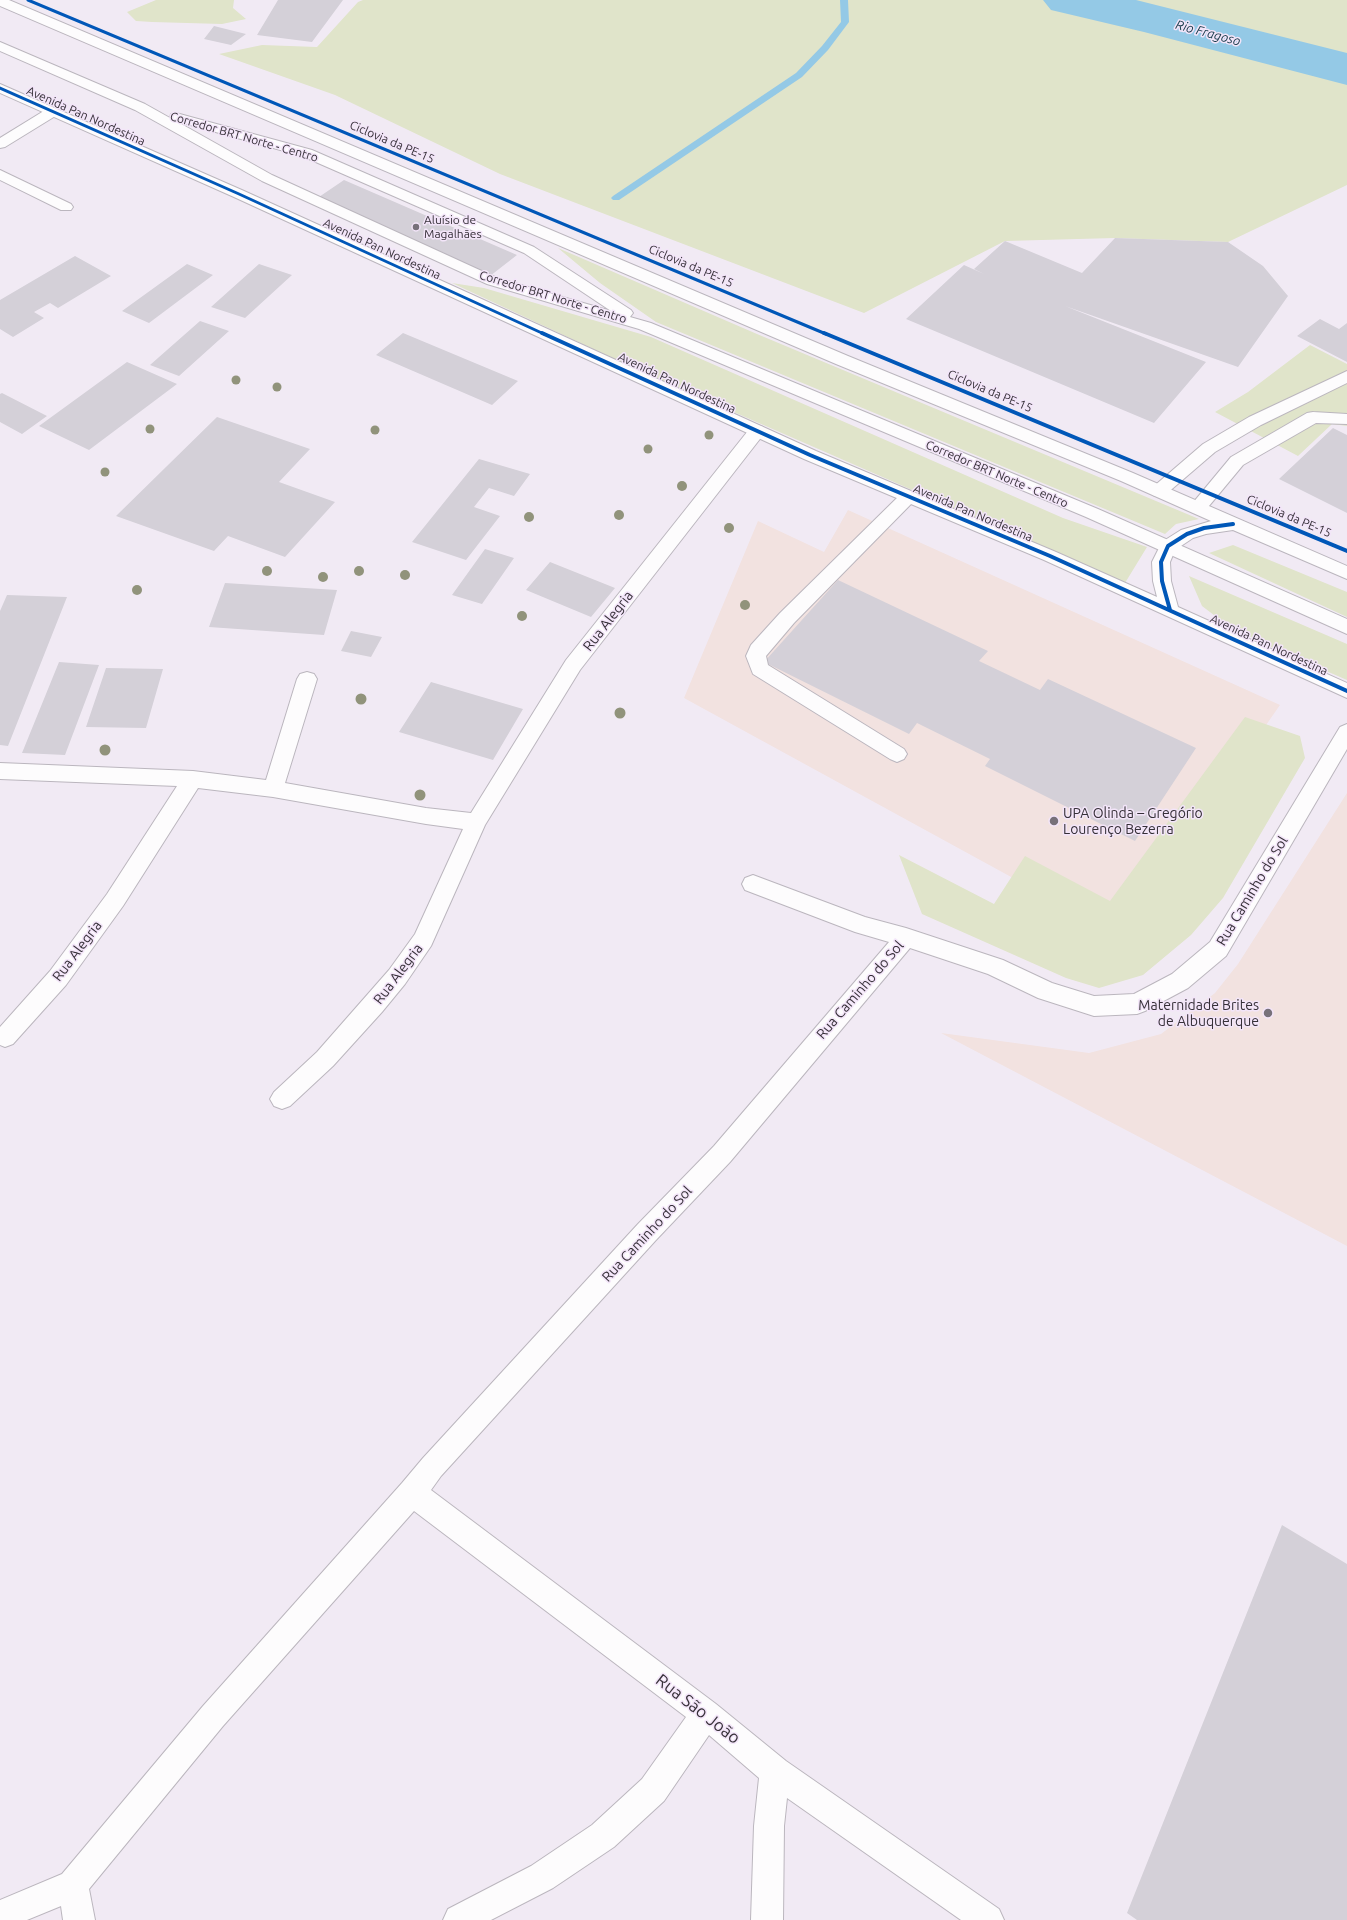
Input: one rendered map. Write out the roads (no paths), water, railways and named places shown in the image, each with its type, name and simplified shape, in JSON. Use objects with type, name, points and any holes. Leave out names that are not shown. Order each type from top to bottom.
[{"type":"main road","points":[[0,1],[842,360],[1158,491],[1347,573]]},
{"type":"main road","name":"Corredor BRT Norte - Centro","points":[[0,46],[140,107],[267,178],[492,281],[645,326],[1168,546],[1347,627]]},
{"type":"main road","name":"Avenida Pan Nordestina","points":[[0,88],[239,194],[757,431],[908,497],[1050,556],[1347,692]]},
{"type":"main road","name":"Corredor BRT Norte - Centro","points":[[140,107],[307,154],[328,163],[528,250],[645,326]]},
{"type":"main road","points":[[0,144],[52,112]]},
{"type":"main road","points":[[0,174],[66,206]]},
{"type":"main road","points":[[1158,491],[1209,448],[1255,421],[1347,376]]},
{"type":"main road","points":[[1198,508],[1237,462],[1313,418],[1347,419]]},
{"type":"main road","name":"Rua Alegria","points":[[282,1099],[325,1059],[397,977],[423,940],[476,822],[573,665],[757,431]]},
{"type":"main road","points":[[897,754],[760,669],[756,656],[758,650],[787,618],[908,497]]},
{"type":"main road","points":[[1170,610],[1162,581],[1161,562],[1168,546],[1187,534],[1198,530],[1233,524]]},
{"type":"main road","points":[[273,789],[307,679]]},
{"type":"main road","name":"Rua Caminho do Sol","points":[[73,1885],[213,1716],[412,1493],[432,1467],[647,1232],[722,1154],[906,937],[995,967],[1046,991],[1094,1006],[1137,1004],[1180,981],[1218,949],[1347,732]]},
{"type":"main road","points":[[0,771],[193,779],[273,789],[426,816],[476,822]]},
{"type":"main road","name":"Rua Alegria","points":[[5,1037],[58,978],[115,900],[193,779]]},
{"type":"main road","points":[[754,884],[863,926],[906,937]]},
{"type":"main road","name":"Rua São João","points":[[412,1493],[706,1714],[775,1772],[988,1920]]},
{"type":"main road","points":[[459,1920],[542,1877],[603,1836],[653,1790],[706,1714]]},
{"type":"main road","points":[[767,1920],[769,1826],[775,1772]]},
{"type":"main road","points":[[0,1916],[73,1885],[79,1920]]},
{"type":"waterway","points":[[616,198],[799,75],[825,48],[845,22],[844,0]]},
{"type":"waterway","name":"Rio Fragoso","points":[[1068,0],[1150,18],[1347,69]]},
{"type":"place","name":"Aluísio de Magalhães","points":[[416,227]]},
{"type":"place","name":"UPA Olinda – Gregório Lourenço Bezerra","points":[[1054,821]]},
{"type":"place","name":"Maternidade Brites de Albuquerque","points":[[1268,1013]]}]
